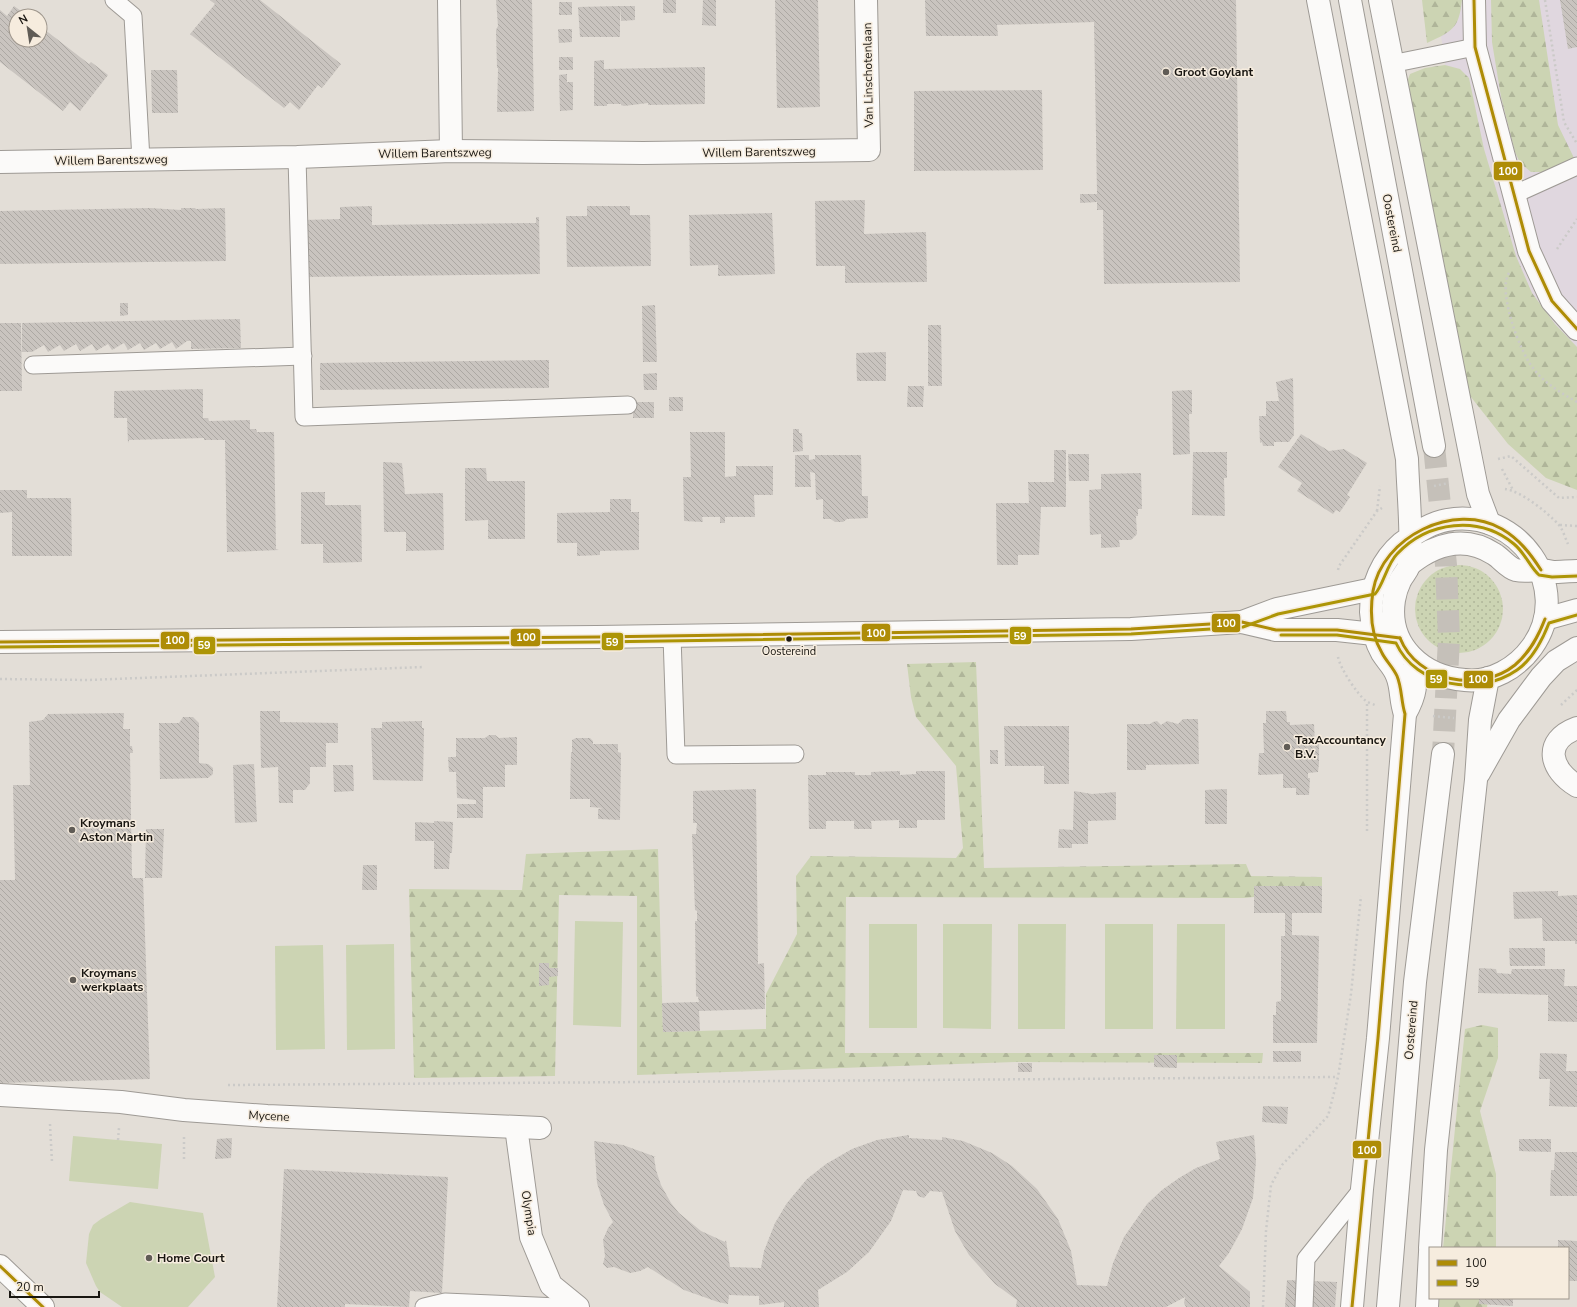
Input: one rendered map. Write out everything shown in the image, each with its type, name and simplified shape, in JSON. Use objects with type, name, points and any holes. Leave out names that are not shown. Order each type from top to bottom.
[{"type":"main road","points":[[449,0],[451,151]]},
{"type":"main road","name":"Van Linschotenlaan","points":[[866,0],[869,150]]},
{"type":"main road","points":[[1318,0],[1406,459],[1411,520],[1410,564]]},
{"type":"main road","name":"Oostereind","points":[[1350,0],[1434,446]]},
{"type":"main road","points":[[1380,0],[1478,494],[1489,523]]},
{"type":"main road","points":[[1474,0],[1475,47],[1529,251],[1552,301],[1577,329]]},
{"type":"main road","name":"Willem Barentszweg","points":[[0,162],[297,157],[451,151],[643,153],[869,150]]},
{"type":"main road","points":[[1352,1307],[1362,1189],[1378,1038],[1405,714],[1401,703],[1398,678],[1381,652],[1374,634],[1371,612],[1373,589],[1390,553],[1411,536],[1429,526],[1447,520],[1465,519],[1489,523],[1513,537],[1529,551],[1541,570],[1546,582],[1548,598],[1545,619],[1537,639],[1525,657],[1508,670],[1488,678],[1468,681],[1449,679],[1431,672],[1414,661],[1400,638],[1395,625],[1394,599],[1400,581],[1410,564],[1422,555],[1434,549],[1448,544],[1460,543],[1484,548],[1514,570],[1526,572],[1541,570],[1552,572],[1577,571]]},
{"type":"main road","points":[[0,642],[672,636],[1131,629],[1242,622],[1277,609],[1373,589]]},
{"type":"main road","points":[[1545,619],[1577,610]]},
{"type":"main road","points":[[1242,622],[1276,630],[1337,630],[1400,638]]},
{"type":"main road","points":[[1476,780],[1509,720],[1556,661],[1577,648]]},
{"type":"main road","points":[[1405,714],[1414,699],[1416,683],[1414,661]]},
{"type":"main road","points":[[1430,1247],[1436,1150],[1476,780],[1480,720],[1488,678]]},
{"type":"main road","points":[[1577,728],[1570,731],[1559,741],[1554,751],[1554,761],[1558,772],[1577,786]]},
{"type":"main road","name":"Oostereind","points":[[1388,1307],[1415,982],[1443,754]]},
{"type":"main road","name":"Mycene","points":[[0,1095],[121,1102],[184,1110],[267,1116],[540,1128]]},
{"type":"main road","name":"Olympia","points":[[516,1127],[531,1237],[551,1285],[578,1307]]},
{"type":"main road","points":[[0,1266],[43,1307]]},
{"type":"main road","points":[[1427,1307],[1429,1270]]},
{"type":"lane","points":[[114,0],[133,16],[141,160]]},
{"type":"lane","points":[[1392,64],[1475,47]]},
{"type":"lane","points":[[297,157],[304,417],[628,406]]},
{"type":"lane","points":[[1513,195],[1577,166]]},
{"type":"lane","points":[[33,365],[302,356]]},
{"type":"lane","points":[[672,636],[676,755],[795,754]]},
{"type":"lane","points":[[1304,1307],[1306,1258],[1362,1189]]},
{"type":"lane","points":[[424,1307],[445,1302],[558,1307]]},
{"type":"path","points":[[1545,0],[1564,122],[1577,145]]},
{"type":"path","points":[[1496,459],[1511,456],[1559,498],[1577,497]]},
{"type":"path","points":[[1559,525],[1577,526]]},
{"type":"path","points":[[1338,660],[1346,674],[1367,702],[1367,837]]},
{"type":"path","points":[[1559,706],[1577,690]]},
{"type":"path","points":[[1263,1307],[1266,1230],[1271,1185],[1282,1165],[1328,1116],[1338,1077],[1351,994],[1362,892]]},
{"type":"path","points":[[228,1085],[1338,1077]]},
{"type":"path","points":[[49,1097],[52,1162]]},
{"type":"shaded area","points":[[1436,0],[1577,0],[1577,463],[1483,245],[1445,64]]},
{"type":"green space","points":[[1422,0],[1462,0],[1459,17],[1453,28],[1449,32],[1427,43]]},
{"type":"green space","points":[[1491,0],[1539,0],[1558,125],[1575,160],[1544,172],[1531,172],[1520,163],[1515,152],[1501,97],[1492,42]]},
{"type":"green space","points":[[1445,65],[1460,69],[1469,78],[1484,149],[1516,256],[1532,293],[1555,324],[1577,347],[1577,490],[1546,478],[1508,444],[1467,392],[1405,87],[1410,74],[1425,68]]},
{"type":"green space","points":[[1459,565],[1476,568],[1484,572],[1496,584],[1500,592],[1503,609],[1500,626],[1496,634],[1484,646],[1476,650],[1459,653],[1442,650],[1434,646],[1422,634],[1418,626],[1415,609],[1418,592],[1422,584],[1434,572],[1442,568]]},
{"type":"green space","points":[[976,662],[984,868],[1246,864],[1251,876],[1322,877],[1322,886],[1255,886],[1254,897],[1245,898],[846,897],[845,1053],[1263,1053],[1262,1063],[1015,1062],[637,1075],[637,896],[559,895],[555,1076],[414,1078],[409,889],[522,890],[526,854],[658,849],[663,1032],[766,1029],[766,994],[797,934],[796,876],[811,856],[956,858],[963,848],[956,766],[916,717],[911,697],[907,664]]},
{"type":"green space","points":[[575,921],[623,922],[621,1027],[573,1025]]},
{"type":"green space","points":[[869,924],[917,924],[917,1028],[869,1028]]},
{"type":"green space","points":[[943,924],[992,924],[991,1029],[943,1028]]},
{"type":"green space","points":[[1018,924],[1066,924],[1065,1029],[1018,1029]]},
{"type":"green space","points":[[1105,924],[1153,924],[1153,1029],[1105,1029]]},
{"type":"green space","points":[[1177,924],[1225,924],[1225,1029],[1176,1029]]},
{"type":"green space","points":[[394,944],[395,1049],[347,1050],[346,945]]},
{"type":"green space","points":[[323,945],[325,1049],[276,1050],[275,946]]},
{"type":"green space","points":[[1482,1025],[1498,1028],[1498,1058],[1480,1111],[1496,1174],[1496,1247],[1443,1247],[1465,1029]]},
{"type":"green space","points":[[73,1136],[162,1144],[158,1189],[69,1181]]},
{"type":"green space","name":"Home Court","points":[[130,1202],[203,1213],[215,1277],[188,1307],[122,1307],[100,1292],[96,1286],[86,1263],[89,1234],[93,1225]]},
{"type":"green space","points":[[1439,1299],[1488,1299],[1487,1307],[1438,1307]]},
{"type":"building","points":[[210,0],[260,0],[341,64],[322,88],[318,85],[299,110],[290,102],[284,108],[190,34],[215,4]]},
{"type":"building","points":[[496,0],[532,0],[534,111],[497,112],[498,68],[496,30],[498,26]]},
{"type":"building","points":[[663,0],[676,0],[676,13],[663,13]]},
{"type":"building","points":[[703,0],[716,0],[716,26],[702,25]]},
{"type":"building","points":[[775,0],[818,0],[820,107],[777,108]]},
{"type":"building","points":[[925,0],[1236,0],[1240,282],[1104,284],[1103,210],[1097,210],[1097,202],[1080,203],[1080,194],[1097,194],[1094,22],[997,25],[998,36],[926,36]]},
{"type":"building","points":[[1560,0],[1577,0],[1577,47],[1568,49]]},
{"type":"building","points":[[559,2],[572,2],[572,15],[559,15]]},
{"type":"building","points":[[620,6],[635,6],[635,20],[621,21]]},
{"type":"building","points":[[620,6],[620,37],[580,37],[578,7]]},
{"type":"building","points":[[0,10],[7,16],[8,15],[8,48],[48,48],[48,32],[89,64],[91,62],[108,75],[80,111],[70,102],[63,111],[0,62]]},
{"type":"building","points":[[558,29],[572,29],[572,42],[559,43]]},
{"type":"building","points":[[559,57],[573,57],[573,70],[559,70]]},
{"type":"building","points":[[604,60],[604,69],[705,67],[705,104],[648,105],[648,103],[624,106],[621,104],[607,104],[607,106],[594,106],[594,61]]},
{"type":"building","points":[[151,70],[177,70],[178,113],[152,113]]},
{"type":"building","points":[[567,74],[567,82],[573,82],[573,110],[560,111],[559,75]]},
{"type":"building","points":[[1042,90],[1043,170],[914,171],[914,91]]},
{"type":"building","points":[[865,200],[864,234],[926,232],[927,282],[845,283],[845,266],[816,266],[815,201]]},
{"type":"building","points":[[372,206],[372,225],[536,223],[536,217],[539,217],[540,274],[305,277],[304,220],[340,219],[340,207]]},
{"type":"building","points":[[587,206],[630,206],[630,215],[650,215],[651,266],[567,267],[566,216],[587,216]]},
{"type":"building","points":[[150,208],[181,210],[181,208],[225,208],[226,261],[0,264],[0,211]]},
{"type":"building","points":[[772,213],[775,274],[718,276],[718,265],[690,266],[689,215]]},
{"type":"building","points":[[120,303],[128,303],[128,315],[120,316]]},
{"type":"building","points":[[655,305],[657,362],[643,362],[642,306]]},
{"type":"building","points":[[240,319],[241,348],[191,349],[191,341],[187,341],[176,349],[172,342],[160,349],[156,343],[144,350],[140,343],[128,350],[124,343],[112,350],[108,344],[96,351],[92,344],[80,351],[76,344],[64,351],[60,345],[48,352],[44,345],[32,352],[22,352],[22,323]]},
{"type":"building","points":[[0,323],[21,323],[22,391],[0,391]]},
{"type":"building","points":[[928,325],[941,325],[942,386],[928,386]]},
{"type":"building","points":[[886,352],[886,381],[857,381],[856,353]]},
{"type":"building","points":[[549,360],[549,388],[320,390],[320,363]]},
{"type":"building","points":[[657,373],[657,390],[644,390],[643,374]]},
{"type":"building","points":[[1293,378],[1294,435],[1289,442],[1274,442],[1274,446],[1263,446],[1262,442],[1260,443],[1259,416],[1266,416],[1266,401],[1279,401],[1276,382]]},
{"type":"building","points":[[908,386],[924,386],[923,407],[907,407]]},
{"type":"building","points":[[203,389],[203,418],[208,418],[209,421],[250,420],[250,429],[256,429],[257,432],[274,432],[276,549],[279,550],[227,552],[225,440],[204,440],[204,438],[129,440],[128,443],[127,418],[114,418],[114,391]]},
{"type":"building","points":[[1192,390],[1192,414],[1189,414],[1190,454],[1173,455],[1172,391]]},
{"type":"building","points":[[669,397],[683,397],[683,411],[669,411]]},
{"type":"building","points":[[636,402],[654,402],[654,418],[633,418],[633,409],[636,409]]},
{"type":"building","points":[[793,429],[799,429],[799,433],[802,433],[803,451],[793,452]]},
{"type":"building","points":[[690,432],[725,432],[725,477],[736,476],[736,466],[773,466],[773,495],[754,495],[755,517],[725,517],[725,523],[720,523],[720,517],[702,517],[703,522],[684,521],[683,477],[691,477]]},
{"type":"building","points":[[1301,434],[1329,451],[1344,449],[1367,463],[1347,495],[1350,497],[1340,512],[1336,510],[1333,514],[1297,491],[1302,483],[1278,467]]},
{"type":"building","points":[[1054,450],[1066,450],[1066,507],[1041,507],[1039,555],[1018,555],[1018,565],[997,565],[996,503],[1029,503],[1028,482],[1054,482]]},
{"type":"building","points":[[1193,452],[1227,452],[1227,478],[1224,478],[1225,516],[1192,515]]},
{"type":"building","points":[[1068,454],[1089,454],[1089,481],[1069,481]]},
{"type":"building","points":[[795,455],[809,455],[809,460],[815,459],[815,455],[861,455],[862,496],[868,496],[868,518],[847,519],[843,522],[823,519],[823,499],[816,500],[815,473],[810,472],[811,487],[795,487]]},
{"type":"building","points":[[383,462],[402,463],[405,494],[443,493],[444,550],[406,551],[406,532],[384,532]]},
{"type":"building","points":[[465,468],[486,468],[487,481],[525,481],[525,539],[488,539],[488,520],[465,521]]},
{"type":"building","points":[[1141,473],[1142,509],[1138,509],[1138,516],[1136,516],[1137,534],[1131,540],[1119,540],[1120,547],[1101,548],[1101,534],[1090,535],[1089,490],[1101,489],[1101,474]]},
{"type":"building","points":[[0,490],[27,490],[27,498],[71,498],[72,556],[12,556],[12,512],[0,513]]},
{"type":"building","points":[[301,492],[325,492],[325,505],[361,505],[362,562],[323,563],[323,544],[301,544]]},
{"type":"building","points":[[610,499],[631,499],[631,512],[639,512],[639,550],[600,551],[600,555],[577,556],[577,543],[557,543],[557,513],[610,512]]},
{"type":"building","points":[[260,711],[280,711],[280,722],[338,723],[338,743],[326,743],[326,767],[310,767],[310,783],[305,790],[293,790],[293,803],[279,803],[278,767],[261,768]]},
{"type":"building","points":[[1266,711],[1286,711],[1287,722],[1290,722],[1290,725],[1314,724],[1315,744],[1319,744],[1319,763],[1318,772],[1308,773],[1308,778],[1310,778],[1309,795],[1296,795],[1296,788],[1283,788],[1283,774],[1258,775],[1259,753],[1264,753],[1263,723],[1266,723]]},
{"type":"building","name":"Kroymans werkplaats","points":[[124,713],[123,729],[130,729],[130,746],[132,746],[133,753],[130,753],[132,875],[133,878],[143,878],[150,1079],[0,1083],[0,880],[15,880],[13,785],[30,785],[29,722],[43,720],[48,714]]},
{"type":"building","points":[[183,717],[193,717],[199,723],[199,763],[208,764],[213,768],[213,774],[208,778],[160,779],[159,723],[179,723]]},
{"type":"building","points":[[1183,719],[1198,719],[1199,764],[1146,765],[1146,770],[1127,770],[1127,724],[1150,724],[1157,721],[1161,725],[1167,721],[1178,724]]},
{"type":"building","points":[[422,721],[422,728],[424,728],[423,781],[373,780],[371,728],[382,728],[382,722]]},
{"type":"building","points":[[1004,726],[1069,726],[1069,784],[1044,784],[1044,766],[1005,766]]},
{"type":"building","points":[[489,735],[495,735],[499,738],[517,737],[517,765],[505,765],[505,787],[483,787],[483,818],[457,818],[457,804],[476,804],[476,800],[457,798],[456,772],[449,772],[448,757],[456,757],[456,738],[485,738]]},
{"type":"building","points":[[576,738],[590,738],[593,741],[593,744],[618,744],[618,752],[621,753],[620,820],[598,819],[598,809],[603,808],[590,807],[590,799],[570,799],[572,740]]},
{"type":"building","points":[[990,750],[998,750],[998,764],[990,764]]},
{"type":"building","points":[[254,764],[257,822],[235,823],[233,765]]},
{"type":"building","points":[[333,765],[353,765],[354,791],[334,792]]},
{"type":"building","points":[[900,771],[900,775],[916,774],[916,771],[945,771],[945,820],[917,820],[917,828],[899,828],[899,820],[871,821],[872,829],[854,829],[854,821],[826,821],[826,829],[809,829],[808,775],[826,775],[826,772],[855,772],[855,775],[871,775],[871,772]]},
{"type":"building","points":[[756,789],[758,964],[764,963],[765,1009],[699,1011],[700,1031],[663,1032],[662,1003],[699,1002],[698,997],[696,996],[695,921],[697,921],[697,911],[695,910],[692,834],[696,834],[697,823],[693,823],[693,791]]},
{"type":"building","points":[[1227,789],[1227,824],[1205,824],[1205,790]]},
{"type":"building","points":[[1074,791],[1092,794],[1116,792],[1116,820],[1088,821],[1088,844],[1072,844],[1072,848],[1058,848],[1059,829],[1073,830]]},
{"type":"building","points":[[434,821],[453,822],[452,853],[450,853],[449,869],[434,869],[434,841],[415,841],[415,822],[434,823]]},
{"type":"building","points":[[146,829],[164,829],[162,878],[145,878]]},
{"type":"building","points":[[363,865],[377,865],[377,890],[362,890]]},
{"type":"building","points":[[1254,886],[1322,886],[1322,913],[1292,913],[1292,935],[1319,936],[1317,1043],[1273,1043],[1273,1015],[1276,1015],[1276,1002],[1281,1001],[1281,936],[1285,936],[1285,913],[1254,913]]},
{"type":"building","points":[[1558,891],[1558,896],[1577,895],[1577,944],[1575,944],[1575,941],[1543,941],[1542,918],[1514,919],[1513,892]]},
{"type":"building","points":[[1509,948],[1545,948],[1545,966],[1510,966]]},
{"type":"building","points":[[539,963],[549,963],[549,968],[558,968],[558,976],[549,977],[549,985],[539,986]]},
{"type":"building","points":[[1479,968],[1496,969],[1497,973],[1511,974],[1512,969],[1565,969],[1564,986],[1577,986],[1577,1022],[1548,1021],[1548,995],[1478,993]]},
{"type":"building","points":[[1273,1051],[1301,1051],[1301,1062],[1273,1062]]},
{"type":"building","points":[[1540,1053],[1567,1054],[1566,1071],[1577,1071],[1577,1107],[1549,1106],[1550,1079],[1539,1079]]},
{"type":"building","points":[[1154,1055],[1177,1055],[1177,1068],[1154,1067]]},
{"type":"building","points":[[1018,1063],[1032,1063],[1032,1072],[1018,1072]]},
{"type":"building","points":[[1263,1106],[1288,1107],[1287,1124],[1262,1122]]},
{"type":"building","points":[[909,1135],[909,1138],[942,1140],[942,1137],[963,1141],[992,1153],[1012,1166],[1037,1189],[1058,1219],[1071,1251],[1077,1285],[1107,1286],[1113,1263],[1124,1237],[1147,1204],[1162,1190],[1179,1178],[1196,1168],[1220,1159],[1216,1142],[1254,1135],[1256,1161],[1253,1198],[1242,1229],[1229,1253],[1219,1266],[1250,1292],[1250,1307],[1186,1307],[1184,1303],[1185,1297],[1166,1307],[1016,1307],[1017,1300],[995,1284],[969,1255],[955,1231],[942,1192],[930,1191],[924,1198],[918,1196],[916,1191],[903,1190],[891,1221],[869,1252],[847,1272],[818,1290],[819,1307],[784,1307],[784,1302],[759,1305],[759,1296],[729,1295],[728,1304],[684,1290],[648,1267],[640,1271],[630,1273],[614,1267],[607,1268],[603,1264],[605,1256],[603,1240],[608,1228],[613,1222],[604,1205],[597,1183],[594,1141],[623,1145],[656,1157],[654,1157],[656,1170],[661,1185],[671,1203],[679,1213],[701,1231],[725,1242],[726,1240],[730,1267],[761,1268],[764,1251],[775,1223],[787,1203],[807,1179],[826,1164],[852,1149],[877,1140]]},
{"type":"building","points":[[232,1138],[231,1158],[215,1159],[217,1139]]},
{"type":"building","points":[[1519,1139],[1551,1139],[1551,1152],[1519,1151]]},
{"type":"building","points":[[1555,1152],[1577,1152],[1577,1196],[1550,1196],[1551,1170],[1554,1170]]},
{"type":"building","points":[[284,1169],[448,1177],[442,1293],[410,1291],[409,1307],[345,1304],[345,1307],[277,1307]]},
{"type":"building","points":[[1558,1240],[1577,1241],[1577,1281],[1569,1281],[1569,1247],[1558,1247]]},
{"type":"building","points":[[1287,1280],[1337,1282],[1335,1307],[1285,1307]]},
{"type":"building","points":[[1479,1299],[1513,1299],[1513,1306],[1479,1304]]},
{"type":"tunnel","points":[[1434,446],[1446,565],[1449,639],[1443,754]]},
{"type":"transit line","name":"100","points":[[1474,0],[1475,47],[1529,251],[1552,301],[1577,329]]},
{"type":"transit line","name":"100","points":[[1352,1307],[1378,1038],[1405,714],[1397,676],[1378,646],[1376,639],[1372,623],[1373,591],[1379,572],[1390,555],[1405,540],[1423,529],[1442,522],[1463,519],[1483,521],[1502,529],[1514,537],[1524,547],[1541,570]]},
{"type":"transit line","name":"59","points":[[0,647],[597,642],[1131,634],[1243,627],[1278,614],[1375,594],[1394,558],[1409,543],[1423,534],[1454,526],[1470,526],[1485,529],[1500,535],[1518,548],[1539,575],[1552,577],[1577,576]]},
{"type":"transit line","name":"59","points":[[1281,635],[1337,635],[1396,643],[1405,658],[1418,670],[1433,678],[1449,683],[1467,685],[1484,683],[1501,678],[1517,670],[1528,661],[1549,623],[1577,615]]},
{"type":"transit line","name":"100","points":[[1400,638],[1408,653],[1420,664],[1434,673],[1467,681],[1484,679],[1500,674],[1515,665],[1533,644],[1545,619]]},
{"type":"transit line","name":"100","points":[[0,642],[597,637],[1131,629],[1242,622],[1276,630],[1337,630],[1400,638]]},
{"type":"transit line","name":"100","points":[[0,1266],[43,1307]]},
{"type":"place","name":"Groot Goylant","points":[[1166,72]]},
{"type":"place","name":"Oostereind","points":[[789,639]]},
{"type":"place","name":"TaxAccountancy B.V.","points":[[1287,747]]},
{"type":"place","name":"Kroymans Aston Martin","points":[[72,830]]},
{"type":"place","name":"Kroymans werkplaats","points":[[73,980]]},
{"type":"place","name":"Home Court","points":[[149,1258]]}]
